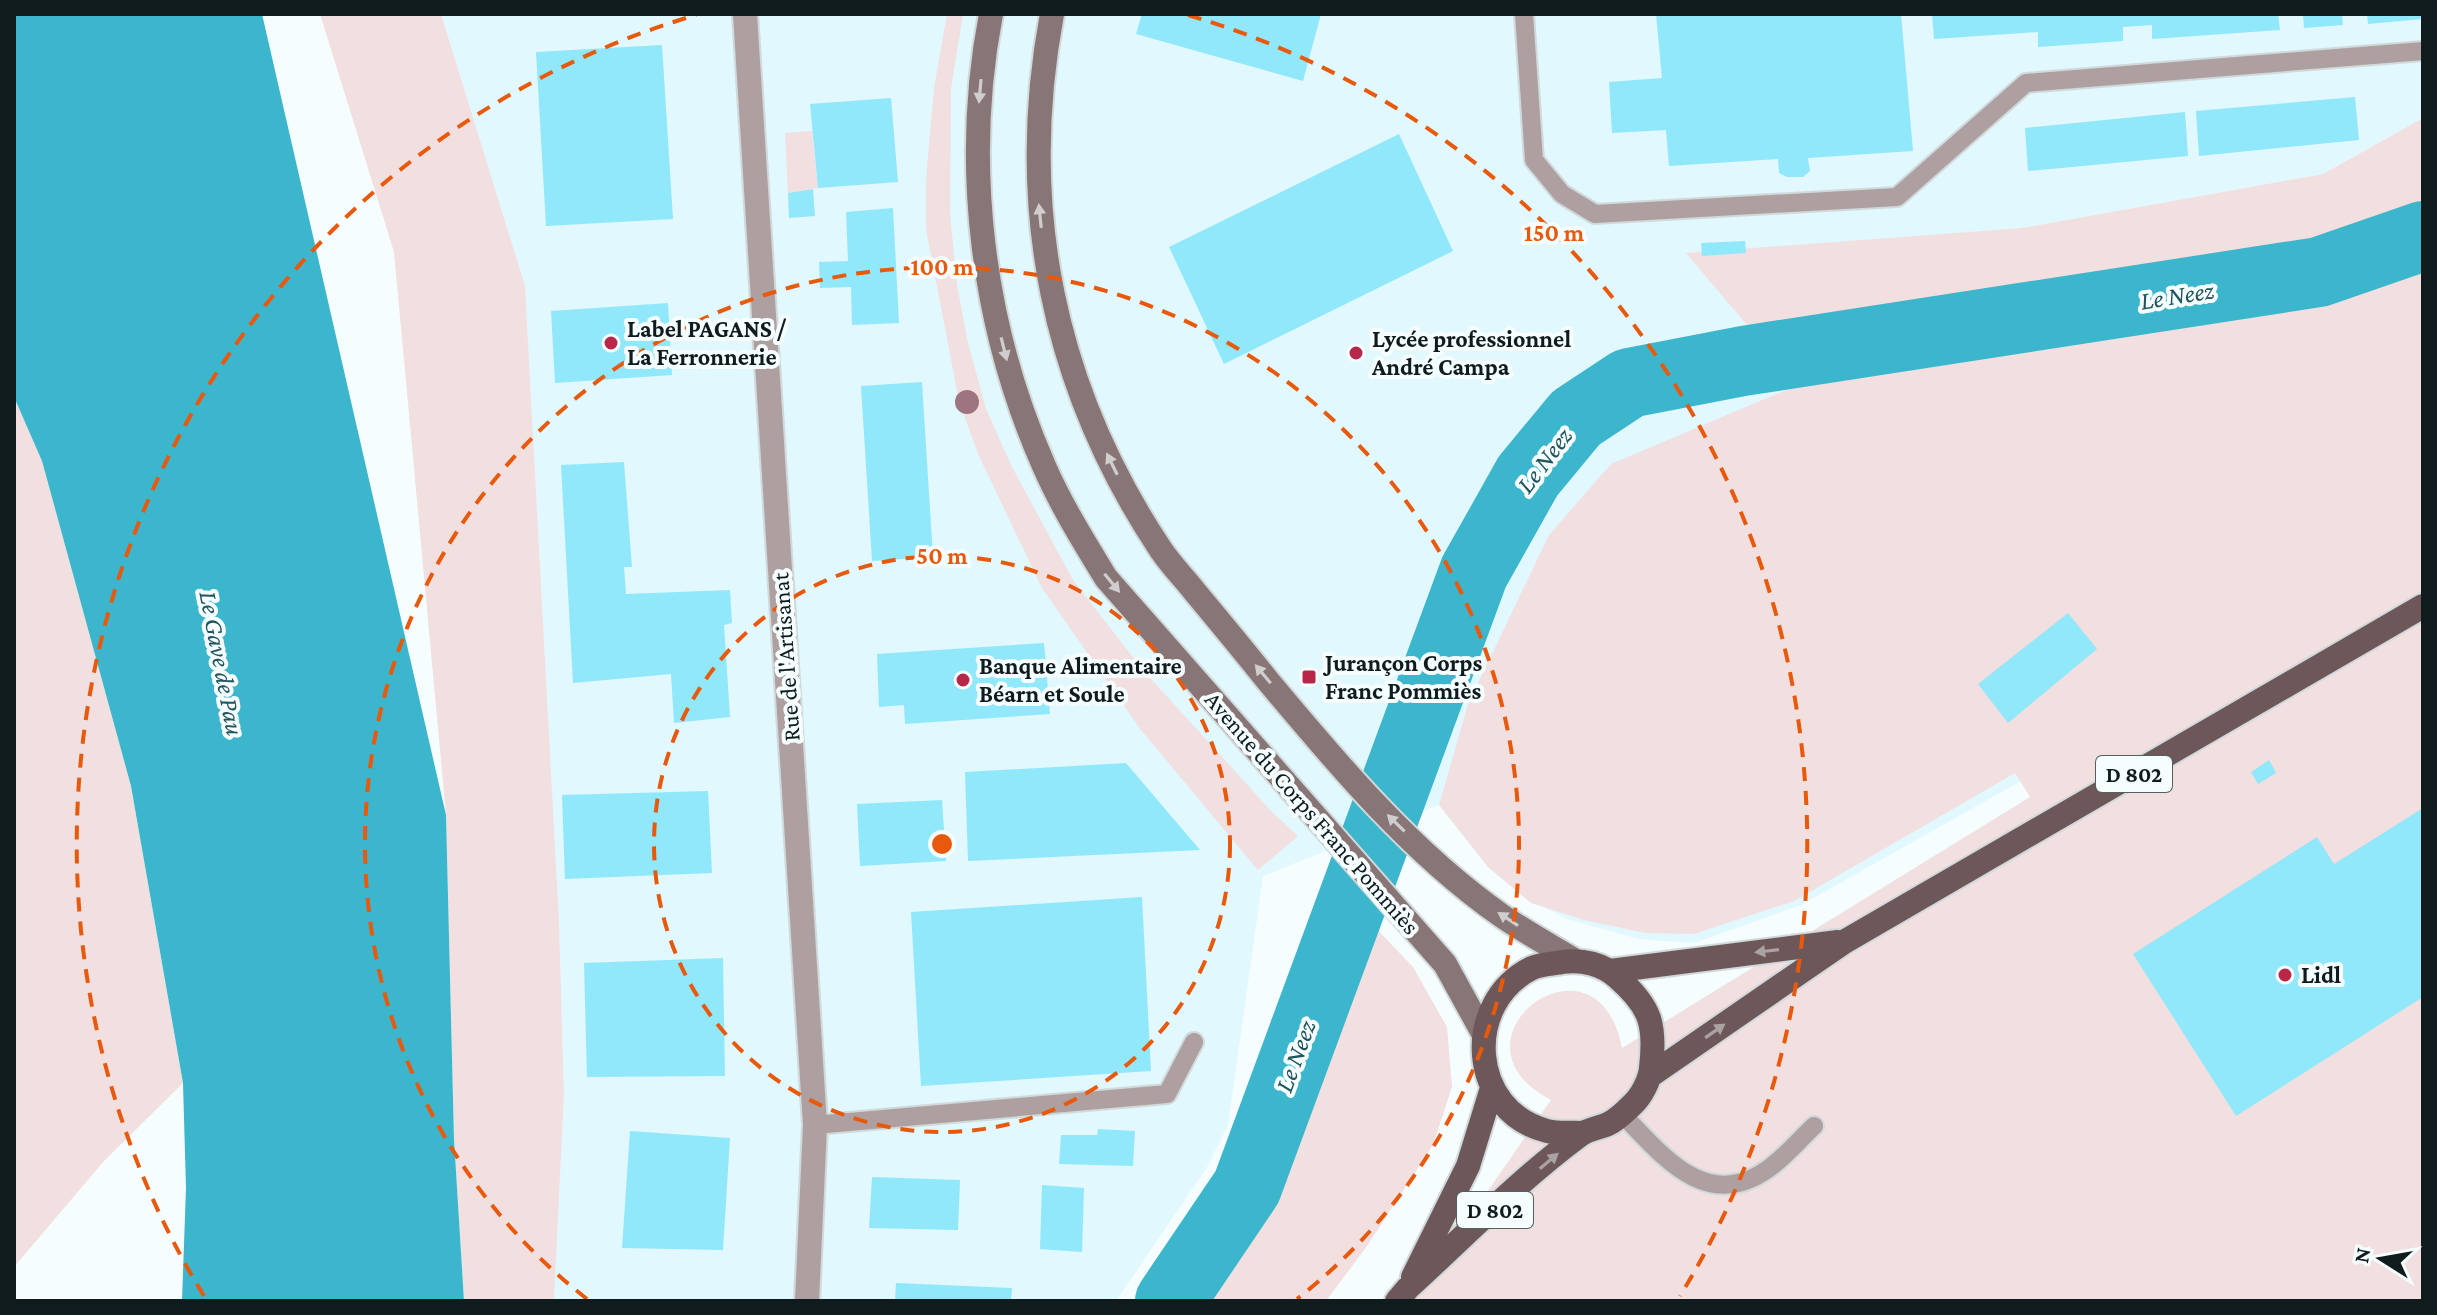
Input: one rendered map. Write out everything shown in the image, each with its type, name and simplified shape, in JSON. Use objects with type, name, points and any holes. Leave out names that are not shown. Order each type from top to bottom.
[{"type":"main road","name":"Avenue du Corps Franc Pommiès","points":[[991,14],[984,50],[977,127],[978,187],[994,310],[1030,434],[1071,519],[1106,578],[1445,964],[1483,1033]]},
{"type":"main road","points":[[1052,14],[1044,56],[1037,129],[1038,196],[1045,262],[1063,342],[1084,408],[1119,479],[1162,552],[1356,784],[1436,862],[1502,916],[1574,960]]},
{"type":"main road","name":"D 802","points":[[1651,1075],[1844,942],[2423,606]]},
{"type":"main road","name":"D 802","points":[[1610,971],[1844,942]]},
{"type":"main road","points":[[1574,960],[1593,963],[1610,971],[1640,997],[1655,1035],[1651,1075],[1636,1102],[1612,1122],[1583,1133],[1547,1131],[1515,1116],[1492,1088],[1483,1061],[1483,1033],[1500,993],[1533,967],[1574,960]]},
{"type":"main road","name":"D 802","points":[[1402,1294],[1468,1166],[1492,1088]]},
{"type":"main road","name":"D 802","points":[[1402,1294],[1583,1133]]},
{"type":"street","name":"Rue de l'Artisanat","points":[[745,14],[815,1125],[807,1301]]},
{"type":"lane","points":[[1524,14],[1534,160],[1562,194],[1595,214],[1897,197],[2026,83],[2423,51]]},
{"type":"lane","points":[[815,1125],[1167,1094],[1194,1042]]},
{"type":"lane","points":[[1622,1114],[1663,1155],[1694,1180],[1724,1184],[1748,1180],[1769,1169],[1814,1126]]},
{"type":"shaded area","points":[[320,14],[441,14],[525,286],[559,921],[564,1095],[554,1301],[464,1301],[454,1139],[446,815],[394,252]]},
{"type":"shaded area","points":[[441,14],[2423,14],[2423,118],[2323,174],[2022,228],[1687,254],[1799,385],[2021,781],[1801,905],[1694,943],[1639,939],[1567,919],[1524,897],[1488,867],[1439,805],[1263,876],[1228,1125],[1207,1167],[1116,1301],[554,1301],[564,1095],[559,921],[525,287]]},
{"type":"shaded area","points":[[947,14],[963,14],[951,89],[950,214],[957,285],[968,343],[986,409],[1012,467],[1073,580],[1142,669],[1273,813],[1298,836],[1258,870],[1141,730],[1042,588],[978,454],[959,401],[926,229],[926,179],[934,88]]},
{"type":"shaded area","points":[[2423,118],[2423,1301],[1411,1301],[1551,1100],[1520,1075],[1510,1048],[1516,1023],[1534,1003],[1558,992],[1584,993],[1607,1011],[1622,1048],[2030,797],[2015,773],[1794,901],[1694,934],[1645,933],[1584,920],[1531,903],[1488,867],[1439,805],[1468,704],[1549,535],[1611,464],[1798,385],[1686,253],[2022,228],[2323,174]]},
{"type":"shaded area","points":[[812,131],[818,188],[788,193],[785,133]]},
{"type":"shaded area","points":[[14,397],[42,461],[131,786],[183,1083],[104,1161],[14,1267]]},
{"type":"shaded area","points":[[1370,922],[1413,967],[1447,1027],[1452,1087],[1433,1145],[1367,1246],[1326,1301],[1207,1301],[1257,1219]]},
{"type":"water","name":"Le Gave de Pau","points":[[14,14],[262,14],[446,815],[454,1139],[464,1301],[182,1301],[186,1188],[183,1083],[131,786],[42,461],[14,397]]},
{"type":"building","points":[[1142,14],[1321,14],[1303,81],[1136,34]]},
{"type":"building","points":[[1656,14],[1901,14],[1913,151],[1808,158],[1810,171],[1803,177],[1787,177],[1779,173],[1778,159],[1669,166],[1666,130],[1612,133],[1609,82],[1662,78]]},
{"type":"building","points":[[1932,14],[2278,14],[2280,30],[2152,39],[2152,25],[2123,27],[2123,41],[2038,47],[2038,32],[1934,39]]},
{"type":"building","points":[[2303,14],[2342,14],[2343,25],[2304,28]]},
{"type":"building","points":[[2367,14],[2423,14],[2423,19],[2368,24]]},
{"type":"building","points":[[662,45],[673,219],[546,226],[536,52]]},
{"type":"building","points":[[2355,97],[2359,140],[2199,156],[2196,111]]},
{"type":"building","points":[[891,98],[898,182],[818,188],[810,104]]},
{"type":"building","points":[[2185,112],[2188,156],[2028,171],[2025,128]]},
{"type":"building","points":[[1399,134],[1453,251],[1224,364],[1169,247]]},
{"type":"building","points":[[813,189],[815,216],[789,218],[788,193]]},
{"type":"building","points":[[893,208],[899,323],[852,325],[851,287],[820,288],[819,262],[848,261],[846,212]]},
{"type":"building","points":[[1745,241],[1746,253],[1702,256],[1701,243]]},
{"type":"building","name":"Label PAGANS / La Ferronnerie","points":[[668,303],[672,375],[555,383],[551,311]]},
{"type":"building","points":[[922,382],[933,557],[872,561],[861,386]]},
{"type":"building","points":[[624,462],[632,567],[624,567],[626,594],[730,590],[732,623],[724,625],[730,717],[674,723],[671,674],[573,683],[561,465]]},
{"type":"building","points":[[2068,613],[2097,649],[2008,723],[1978,684]]},
{"type":"building","name":"Banque Alimentaire Béarn et Soule","points":[[1044,643],[1050,714],[905,724],[904,705],[879,707],[877,654]]},
{"type":"building","points":[[2269,760],[2276,773],[2258,784],[2251,772]]},
{"type":"building","points":[[1126,763],[1200,850],[968,861],[965,772]]},
{"type":"building","points":[[708,791],[712,873],[565,879],[562,795]]},
{"type":"building","points":[[942,800],[946,861],[860,866],[857,804]]},
{"type":"building","name":"Lidl","points":[[2423,808],[2423,997],[2236,1116],[2133,954],[2317,837],[2334,864]]},
{"type":"building","points":[[1142,897],[1151,1071],[921,1086],[911,912]]},
{"type":"building","points":[[723,958],[725,1076],[587,1077],[584,963]]},
{"type":"building","points":[[1098,1129],[1135,1131],[1133,1166],[1059,1164],[1061,1135],[1097,1135]]},
{"type":"building","points":[[630,1131],[730,1138],[723,1250],[622,1248]]},
{"type":"building","points":[[872,1177],[960,1180],[958,1230],[869,1228]]},
{"type":"building","points":[[1042,1185],[1084,1188],[1082,1252],[1040,1249]]},
{"type":"building","points":[[896,1283],[1012,1288],[1011,1301],[895,1301]]},
{"type":"waterway","name":"Le Neez","points":[[1170,1301],[1247,1187],[1474,572],[1528,476],[1576,418],[1629,383],[1743,361],[2319,272],[2423,236]]},
{"type":"place","name":"Label PAGANS / La Ferronnerie","points":[[611,343]]},
{"type":"place","name":"Lycée professionnel André Campa","points":[[1356,353]]},
{"type":"place","name":"Jurançon Corps Franc Pommiès","points":[[1309,677]]},
{"type":"place","name":"Banque Alimentaire Béarn et Soule","points":[[963,680]]},
{"type":"place","name":"Lidl","points":[[2285,975]]}]
